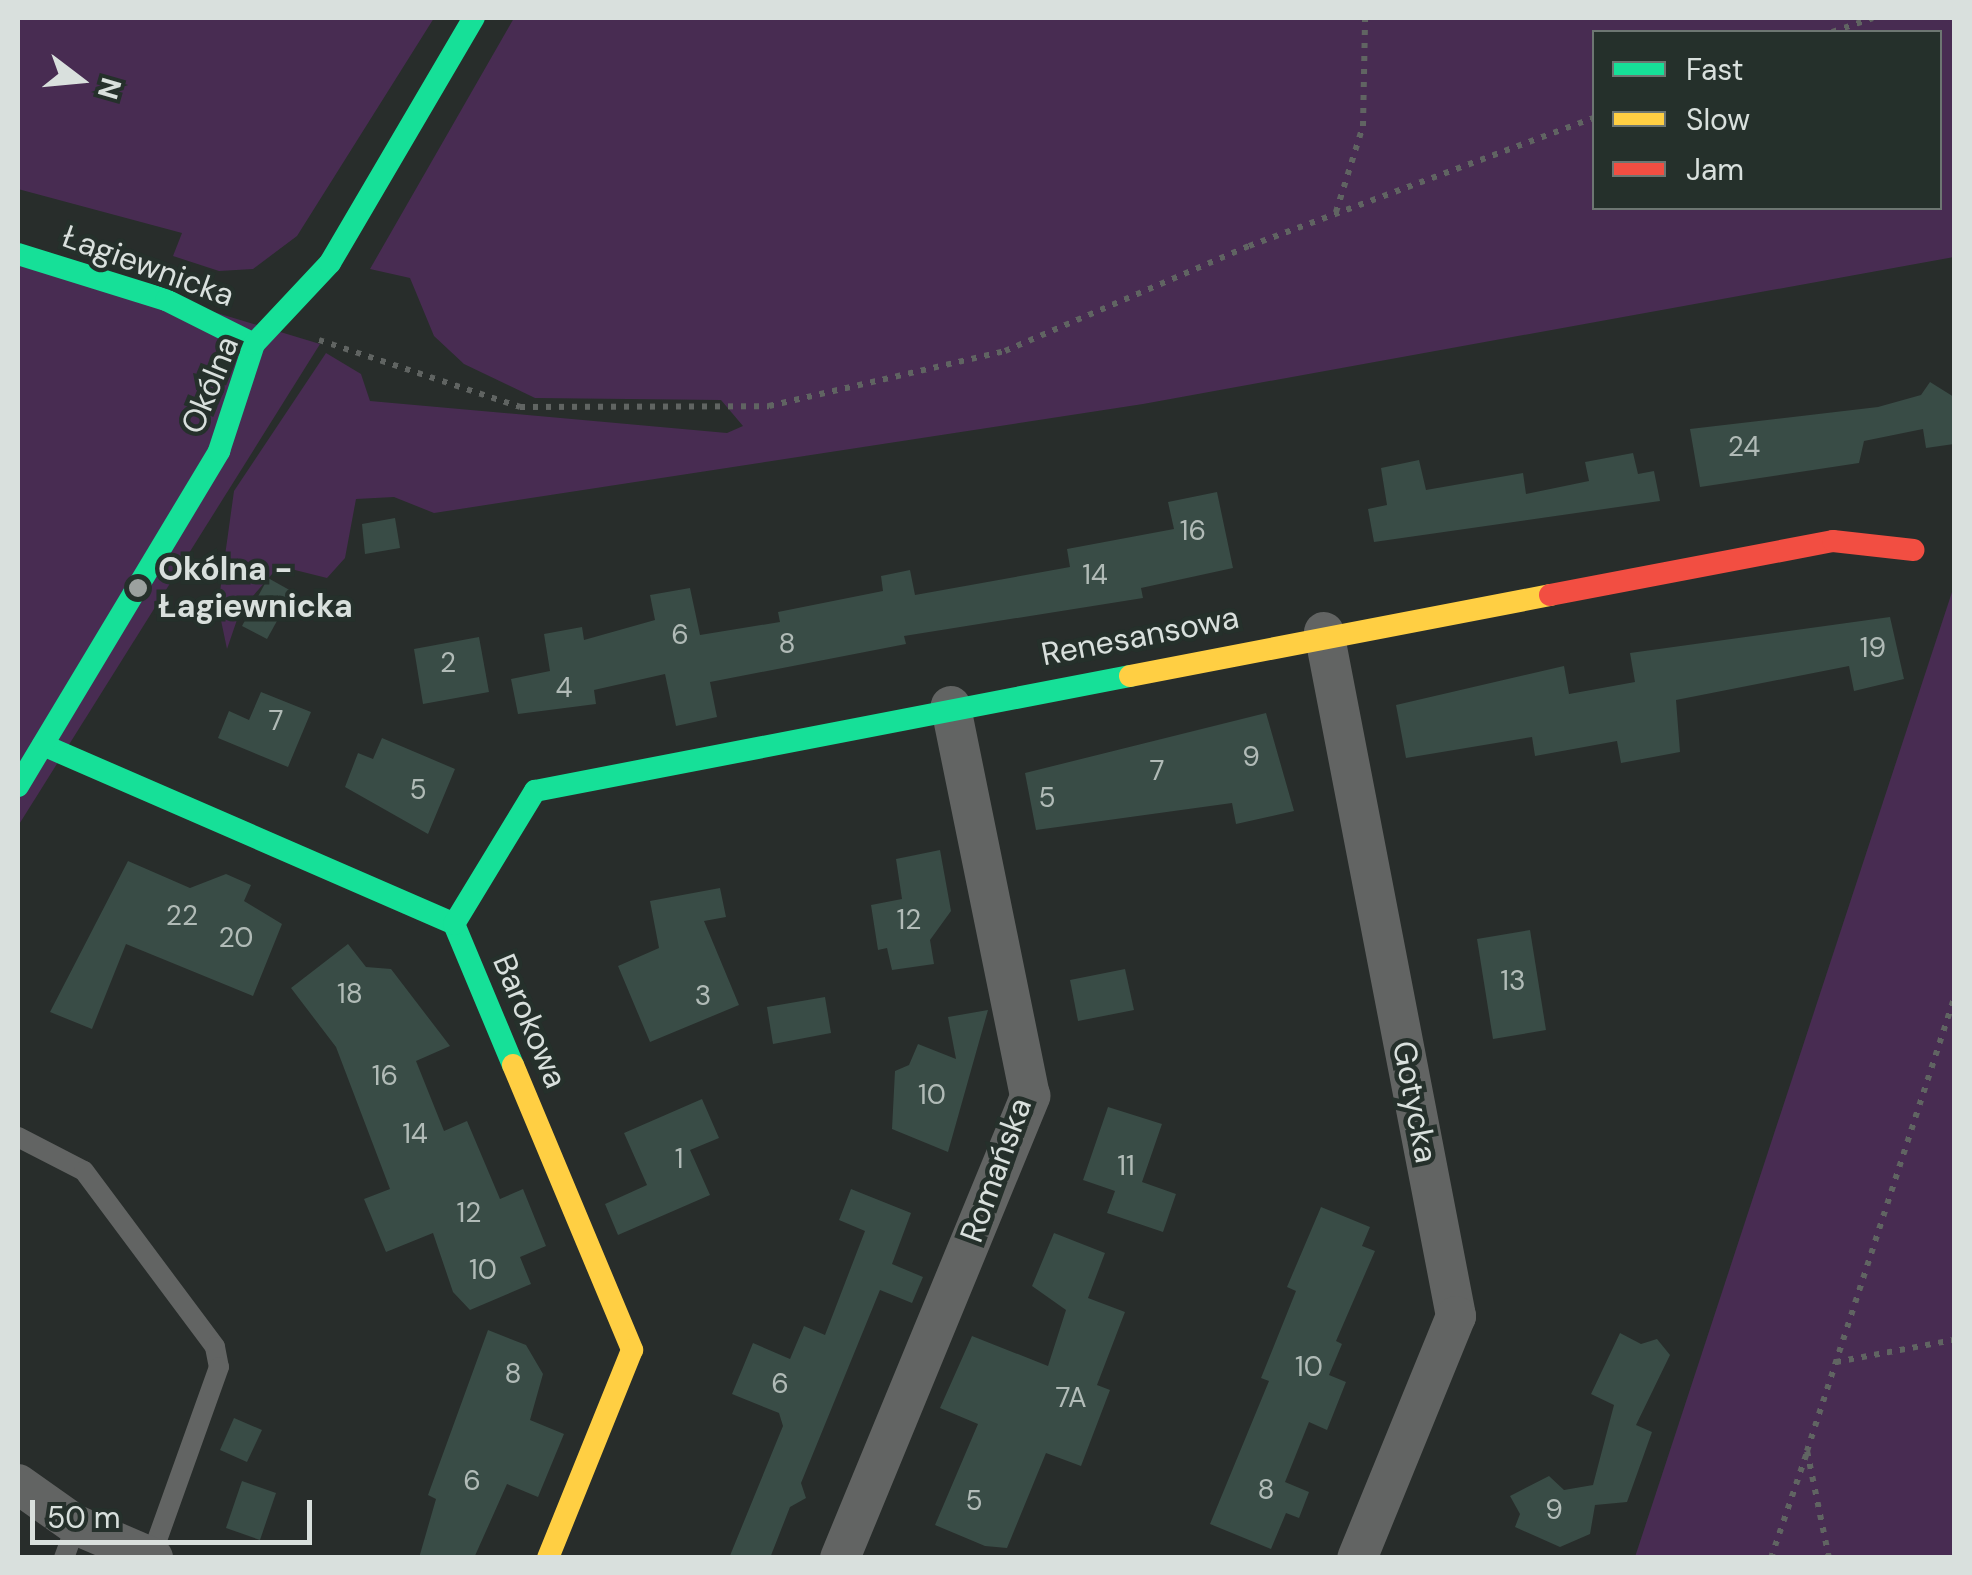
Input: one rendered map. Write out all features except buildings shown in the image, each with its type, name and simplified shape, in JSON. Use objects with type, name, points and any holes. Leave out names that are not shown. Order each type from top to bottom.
[{"type":"street","name":"Okólna","points":[[18,786],[220,451],[254,344],[330,263],[474,18]]},
{"type":"street","name":"Łagiewnicka","points":[[18,254],[166,300],[254,344]]},
{"type":"street","name":"Renesansowa","points":[[454,924],[535,790],[1324,632],[1833,540],[1913,550]]},
{"type":"street","name":"Gotycka","points":[[1324,632],[1456,1316],[1357,1558]]},
{"type":"street","name":"Romańska","points":[[840,1558],[1030,1096],[950,706]]},
{"type":"street","points":[[43,745],[454,924]]},
{"type":"street","name":"Barokowa","points":[[454,924],[632,1350],[548,1558]]},
{"type":"street","points":[[18,1484],[70,1541],[152,1557]]},
{"type":"lane","points":[[18,1136],[84,1172],[215,1347],[219,1368],[152,1557]]},
{"type":"path","points":[[1336,213],[1362,126],[1365,18]]},
{"type":"path","points":[[1838,30],[1874,18]]},
{"type":"path","points":[[254,344],[335,342],[520,408],[769,406],[1004,351],[1336,213],[1592,119]]},
{"type":"path","points":[[1772,1558],[1954,998]]},
{"type":"path","points":[[1942,1036],[1954,1034]]},
{"type":"path","points":[[1836,1362],[1954,1340]]},
{"type":"path","points":[[1807,1451],[1829,1558]]},
{"type":"shaded area","points":[[18,18],[434,18],[297,236],[253,269],[219,271],[173,256],[182,233],[18,189]]},
{"type":"shaded area","points":[[514,18],[1954,18],[1954,257],[1143,404],[434,513],[394,497],[356,499],[345,558],[327,578],[279,566],[240,611],[227,649],[218,606],[234,491],[326,353],[361,374],[370,401],[727,433],[743,426],[721,400],[535,398],[464,364],[434,336],[410,278],[370,269]]},
{"type":"shaded area","points":[[18,253],[320,344],[18,826]]},
{"type":"shaded area","points":[[1954,586],[1954,1557],[1635,1557],[1884,799]]},
{"type":"traffic: fast","points":[[18,786],[219,451],[254,344],[330,263],[474,18]]},
{"type":"traffic: fast","points":[[18,254],[166,300],[254,344]]},
{"type":"traffic: fast","points":[[454,924],[535,791],[1130,676]]},
{"type":"traffic: fast","points":[[43,745],[454,924],[513,1065]]},
{"type":"traffic: slow","points":[[1130,676],[1550,595]]},
{"type":"traffic: slow","points":[[513,1065],[632,1350],[548,1558]]},
{"type":"traffic: jam","points":[[1550,595],[1833,541],[1913,550]]},
{"type":"place","name":"Okólna - Łagiewnicka","points":[[138,588]]}]
